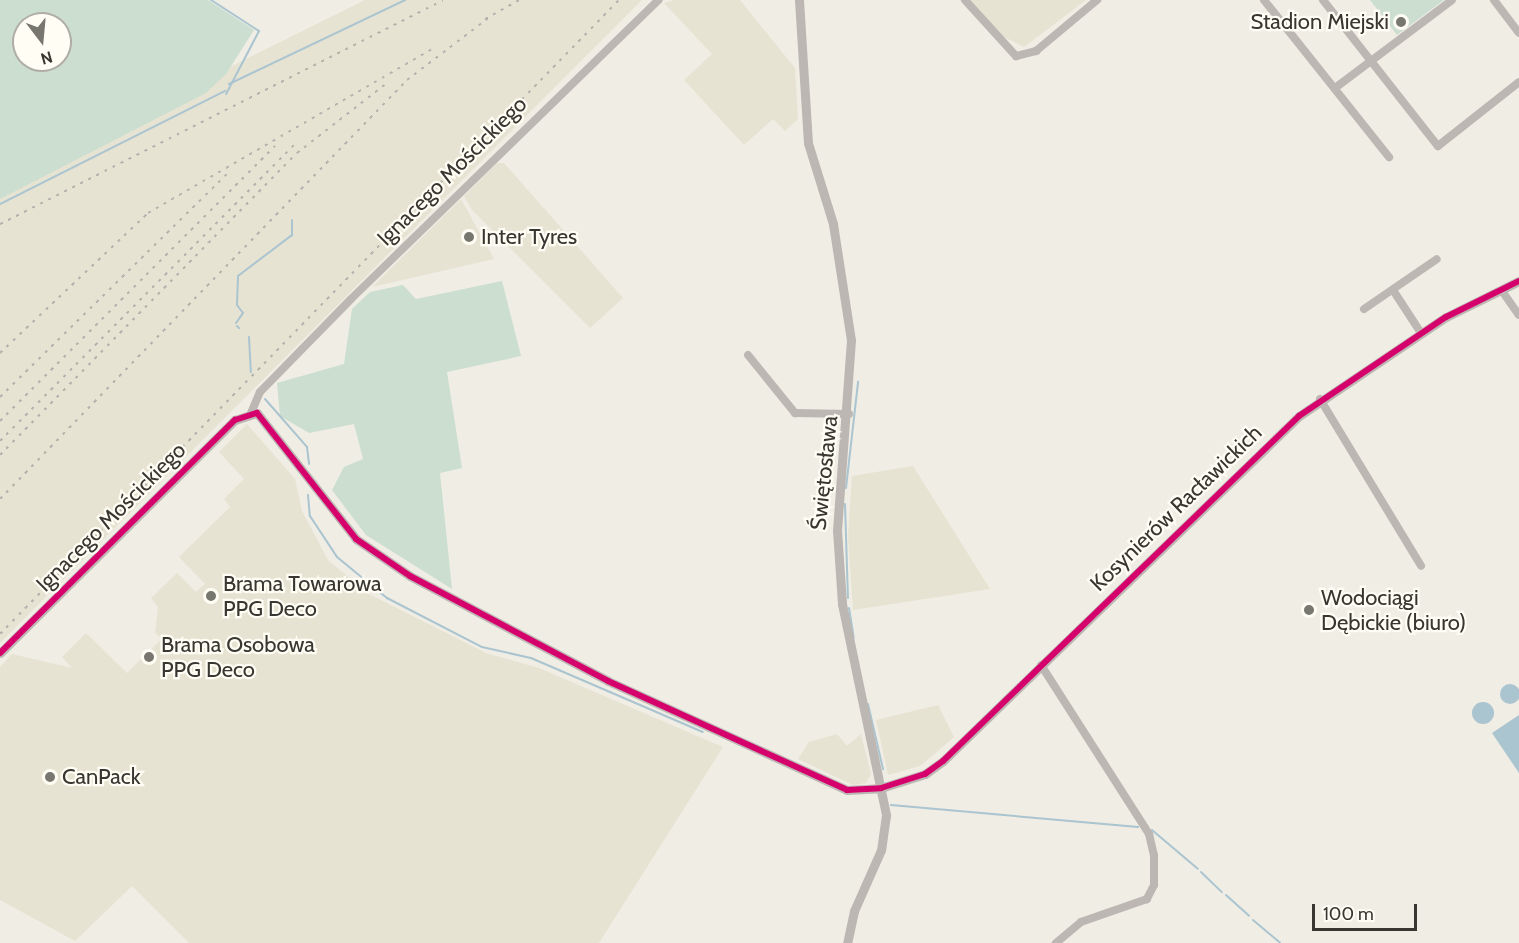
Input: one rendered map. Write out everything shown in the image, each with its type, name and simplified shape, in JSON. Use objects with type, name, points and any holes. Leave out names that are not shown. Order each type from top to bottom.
[{"type":"street","name":"Ignacego Mościckiego","points":[[0,653],[235,420],[251,413],[260,392],[351,299],[658,0]]},
{"type":"street","name":"Świętosława","points":[[799,0],[808,143],[832,218],[849,312],[849,414],[838,502],[838,570],[848,644],[881,788],[884,842],[854,911],[847,943]]},
{"type":"street","points":[[965,0],[1016,56],[1036,51],[1097,0]]},
{"type":"street","points":[[1264,0],[1389,157]]},
{"type":"street","points":[[1323,0],[1438,146],[1519,82]]},
{"type":"street","points":[[1335,88],[1452,0]]},
{"type":"street","points":[[1494,0],[1519,33]]},
{"type":"street","points":[[1364,309],[1437,259]]},
{"type":"street","name":"Kosynierów Racławickich","points":[[251,413],[268,420],[356,539],[410,576],[608,681],[847,790],[881,788],[934,768],[1320,399],[1421,333],[1519,280]]},
{"type":"street","points":[[1393,290],[1421,333]]},
{"type":"street","points":[[1502,291],[1519,315]]},
{"type":"street","points":[[748,355],[795,413],[849,414]]},
{"type":"street","points":[[1320,399],[1420,566]]},
{"type":"street","points":[[1041,665],[1149,834],[1155,876],[1147,899],[1082,922],[1056,943]]},
{"type":"shaded area","points":[[365,0],[642,0],[0,643],[0,181]]},
{"type":"shaded area","points":[[674,0],[740,0],[795,68],[798,119],[785,131],[773,119],[744,145],[684,80],[712,54],[664,3]]},
{"type":"shaded area","points":[[970,0],[1086,0],[1024,47],[1000,35]]},
{"type":"shaded area","points":[[497,163],[504,163],[623,298],[590,328],[472,210],[464,196]]},
{"type":"shaded area","points":[[461,199],[494,259],[372,287]]},
{"type":"shaded area","points":[[247,424],[295,479],[302,511],[328,560],[369,594],[486,653],[539,668],[723,747],[599,943],[189,943],[132,886],[75,941],[0,900],[0,667],[12,654],[72,668],[62,657],[86,633],[127,673],[162,639],[155,633],[158,607],[151,598],[177,573],[196,592],[205,584],[179,557],[230,507],[224,499],[244,479],[219,452]]},
{"type":"shaded area","points":[[913,466],[990,589],[853,610],[848,536],[852,476]]},
{"type":"shaded area","points":[[938,705],[954,737],[920,766],[888,775],[876,720]]},
{"type":"shaded area","points":[[837,734],[847,746],[861,734],[871,774],[866,783],[853,785],[798,759],[809,742]]},
{"type":"green space","points":[[0,0],[208,0],[254,30],[226,74],[206,93],[0,199]]},
{"type":"green space","name":"Stadion Miejski","points":[[1370,0],[1444,0],[1397,35]]},
{"type":"green space","points":[[502,281],[521,356],[447,372],[462,468],[440,473],[452,589],[366,535],[332,490],[344,467],[363,459],[354,424],[309,433],[280,416],[277,383],[344,364],[352,309],[370,292],[403,285],[416,299]]},
{"type":"water","points":[[1510,684],[1517,687],[1520,694],[1517,701],[1510,704],[1503,701],[1500,694],[1503,687]]},
{"type":"water","points":[[1483,702],[1493,709],[1494,713],[1487,723],[1483,724],[1473,717],[1472,713],[1479,703]]},
{"type":"water","points":[[1519,715],[1519,773],[1492,733]]},
{"type":"waterway","points":[[211,0],[259,31],[226,94]]},
{"type":"waterway","points":[[229,84],[405,0]]},
{"type":"waterway","points":[[0,204],[225,91]]},
{"type":"waterway","points":[[236,323],[243,313],[237,305],[238,276],[292,235],[292,220]]},
{"type":"waterway","points":[[249,337],[251,372]]},
{"type":"waterway","points":[[846,488],[858,382]]},
{"type":"waterway","points":[[265,399],[307,447],[309,464]]},
{"type":"waterway","points":[[308,495],[310,516],[337,557],[387,598],[482,647],[531,658],[703,732]]},
{"type":"waterway","points":[[845,504],[848,598]]},
{"type":"waterway","points":[[849,608],[854,638]]},
{"type":"waterway","points":[[868,704],[883,769]]},
{"type":"waterway","points":[[891,805],[1138,827]]},
{"type":"waterway","points":[[1152,830],[1198,869]]},
{"type":"waterway","points":[[1201,872],[1222,892]]},
{"type":"waterway","points":[[1226,895],[1249,916]]},
{"type":"waterway","points":[[1253,920],[1280,943]]},
{"type":"railway","points":[[0,224],[443,0]]},
{"type":"railway","points":[[485,19],[519,0]]},
{"type":"railway","points":[[0,634],[619,0]]},
{"type":"railway","points":[[0,499],[407,80],[491,16]]},
{"type":"railway","points":[[0,353],[148,213],[436,47]]},
{"type":"railway","points":[[0,455],[297,153],[387,83]]},
{"type":"railway","points":[[0,441],[298,141]]},
{"type":"railway","points":[[0,421],[275,146]]},
{"type":"railway","points":[[0,397],[227,174]]},
{"type":"cycle path","points":[[0,653],[235,420],[257,413],[356,539],[410,576],[608,681],[847,790],[881,788],[925,774],[943,761],[1299,416],[1446,317],[1519,281]]},
{"type":"place","name":"Stadion Miejski","points":[[1401,22]]},
{"type":"place","name":"Inter Tyres","points":[[469,237]]},
{"type":"place","name":"Brama Towarowa PPG Deco","points":[[211,596]]},
{"type":"place","name":"Wodociągi Dębickie (biuro)","points":[[1309,610]]},
{"type":"place","name":"Brama Osobowa PPG Deco","points":[[149,657]]},
{"type":"place","name":"CanPack","points":[[50,777]]}]
